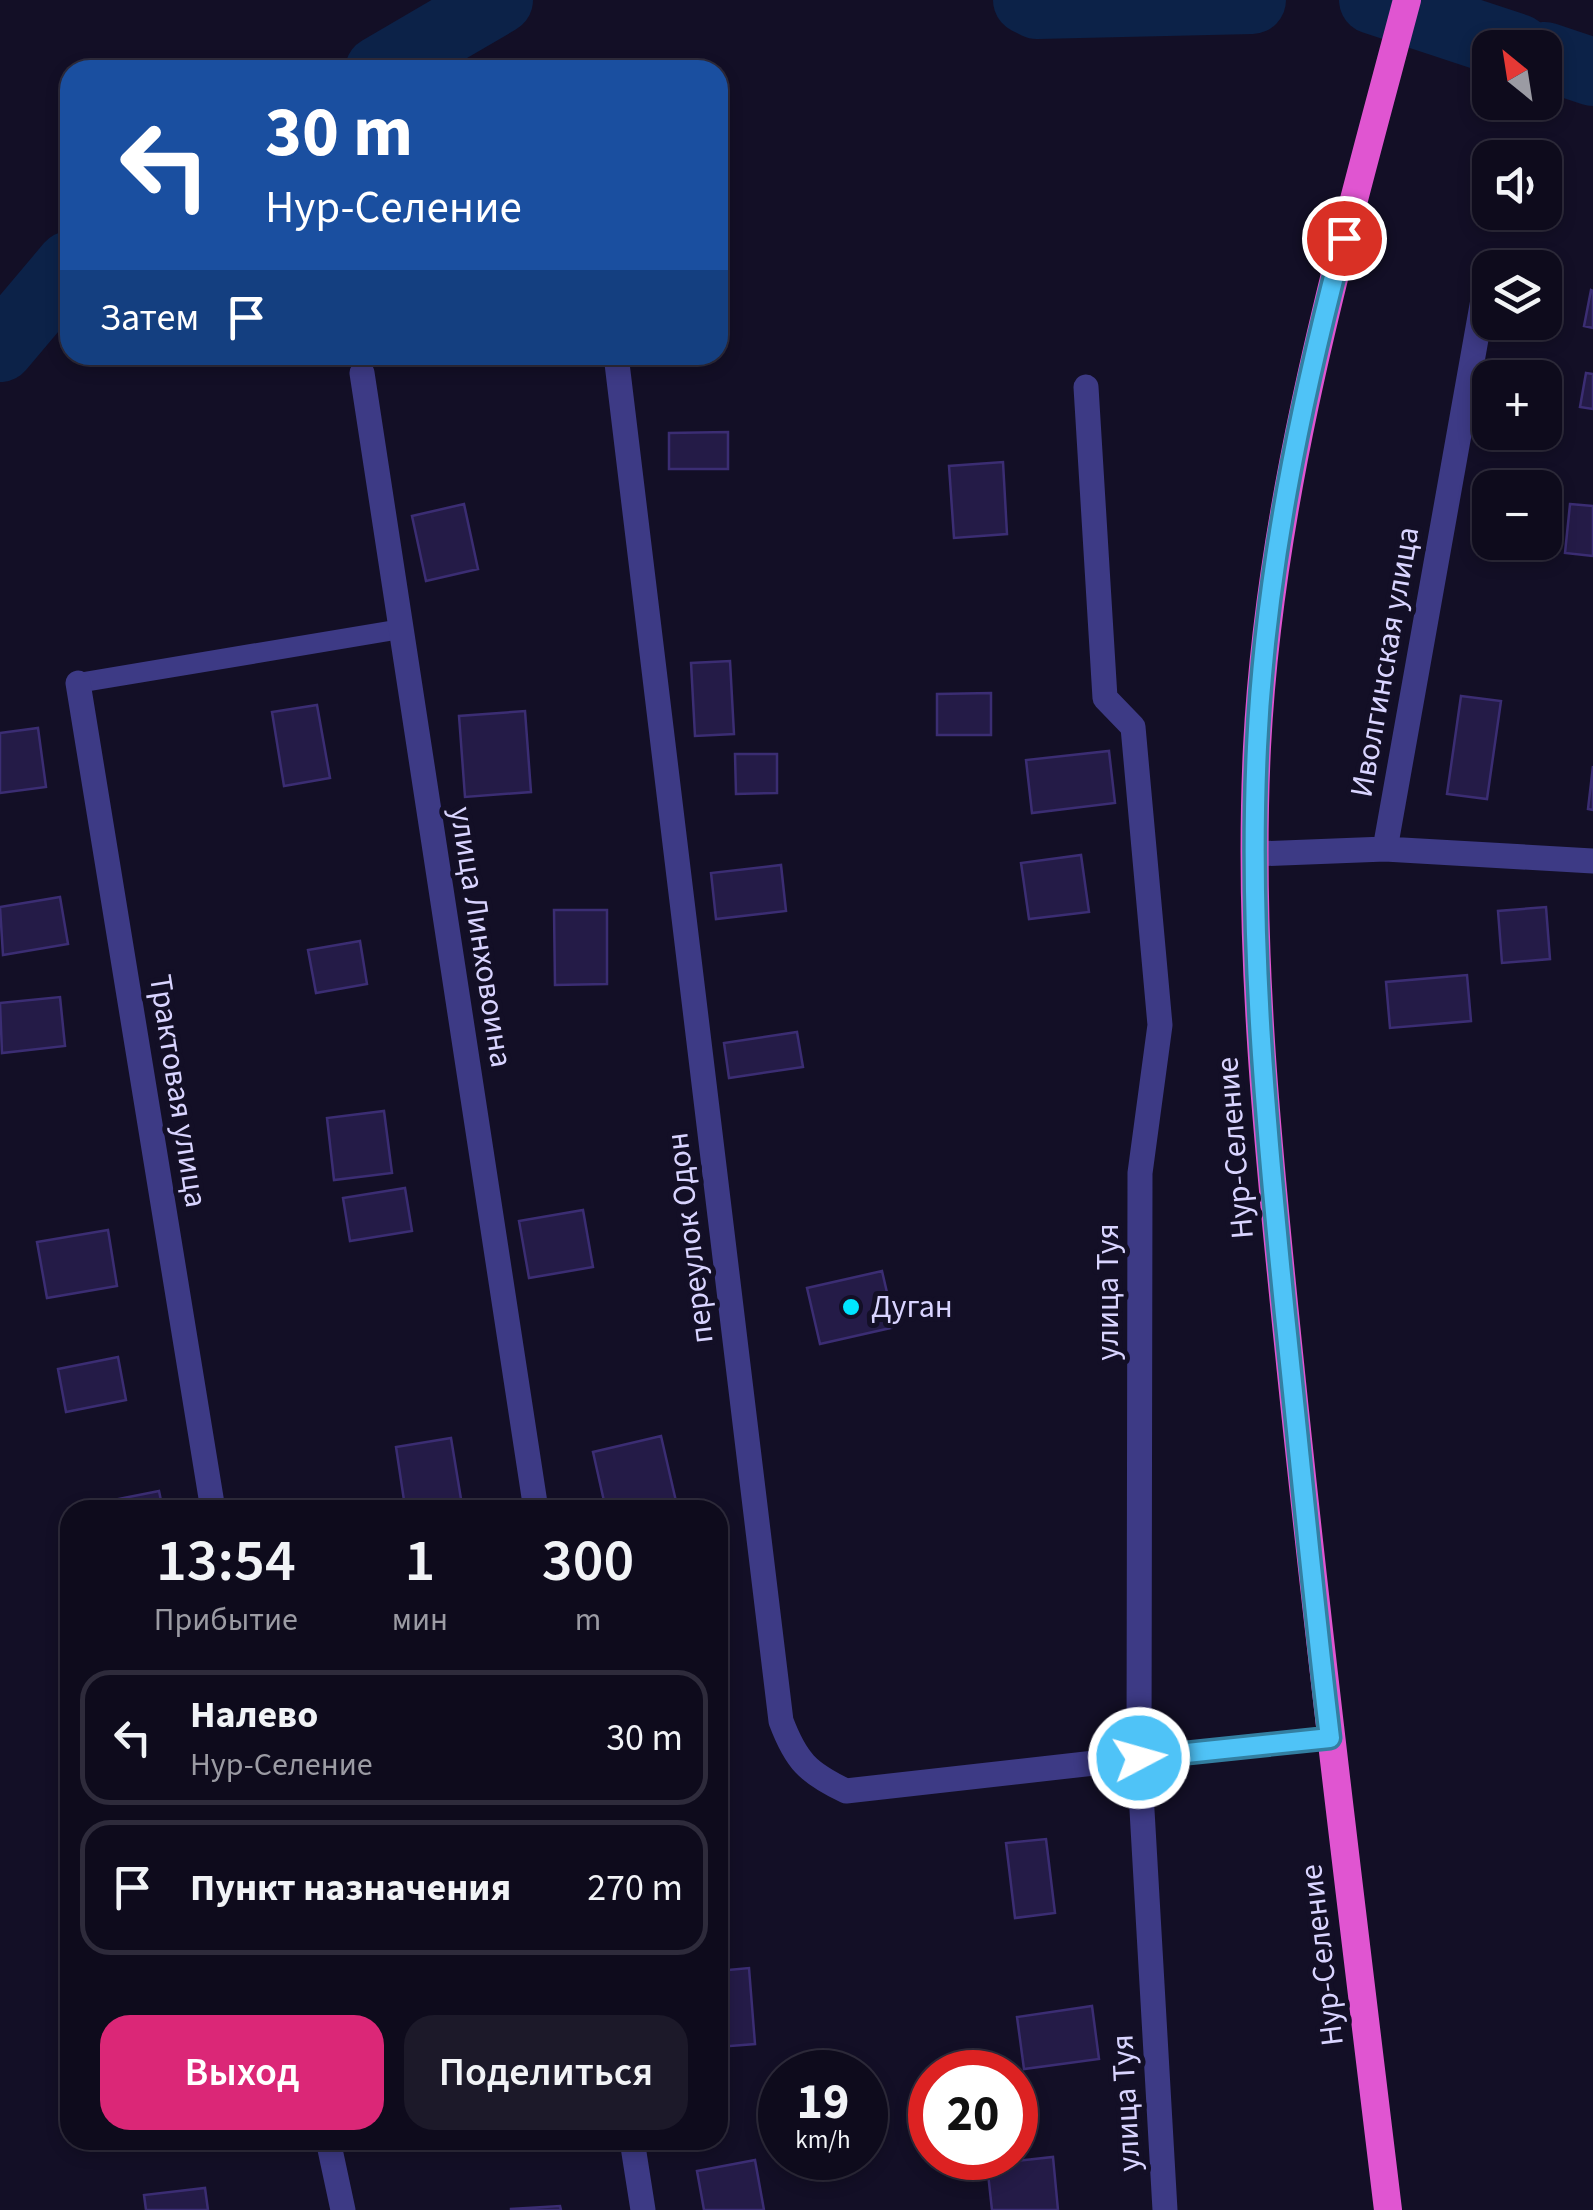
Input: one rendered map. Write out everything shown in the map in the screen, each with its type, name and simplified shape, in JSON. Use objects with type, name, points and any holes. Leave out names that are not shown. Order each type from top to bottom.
[{"type":"highway","name":"Нур-Селение","points":[[1388,2210],[1330,1738],[1274,1198],[1254,854],[1266,650],[1285,506],[1334,275],[1407,0]]},
{"type":"street","name":"Иволгинская улица","points":[[1476,340],[1385,848],[1593,860]]},
{"type":"street","name":"переулок Одон","points":[[617,365],[780,1721],[792,1751],[815,1776],[846,1791],[1139,1758]]},
{"type":"street","name":"улица Линховоина","points":[[362,373],[534,1500]]},
{"type":"street","name":"улица Туя","points":[[1086,387],[1104,698],[1133,727],[1160,1025],[1140,1173],[1139,1758],[1165,2210]]},
{"type":"street","name":"Трактовая улица","points":[[78,683],[211,1500]]},
{"type":"street","points":[[1254,854],[1385,848]]},
{"type":"street","points":[[330,2150],[342,2210]]},
{"type":"street","points":[[634,2150],[643,2210]]},
{"type":"lane","points":[[78,683],[402,629]]},
{"type":"lane","points":[[1139,1758],[1330,1738]]},
{"type":"building","points":[[1593,291],[1593,328],[1584,326]]},
{"type":"building","points":[[1586,373],[1593,374],[1593,409],[1580,407]]},
{"type":"building","points":[[728,432],[728,469],[669,469],[669,433]]},
{"type":"building","points":[[1003,462],[1007,534],[954,538],[949,466]]},
{"type":"building","points":[[464,504],[478,569],[426,581],[412,516]]},
{"type":"building","points":[[1570,504],[1593,506],[1593,556],[1565,553]]},
{"type":"building","points":[[730,661],[734,734],[695,736],[691,663]]},
{"type":"building","points":[[991,693],[991,735],[937,735],[937,694]]},
{"type":"building","points":[[1461,696],[1501,701],[1487,799],[1447,794]]},
{"type":"building","points":[[317,705],[330,778],[284,786],[272,712]]},
{"type":"building","points":[[525,711],[531,792],[465,797],[459,716]]},
{"type":"building","points":[[38,728],[46,787],[0,793],[0,733]]},
{"type":"building","points":[[1109,751],[1115,803],[1032,813],[1026,760]]},
{"type":"building","points":[[735,754],[777,754],[777,793],[736,794]]},
{"type":"building","points":[[1593,766],[1593,810],[1588,809]]},
{"type":"building","points":[[1081,855],[1089,912],[1029,919],[1021,863]]},
{"type":"building","points":[[781,865],[786,911],[716,919],[711,873]]},
{"type":"building","points":[[60,897],[68,944],[3,955],[0,907]]},
{"type":"building","points":[[1546,907],[1550,959],[1502,963],[1498,911]]},
{"type":"building","points":[[554,910],[607,910],[607,984],[555,985]]},
{"type":"building","points":[[360,941],[367,984],[316,993],[308,950]]},
{"type":"building","points":[[1467,975],[1471,1021],[1390,1028],[1386,982]]},
{"type":"building","points":[[60,997],[65,1046],[2,1053],[0,1003]]},
{"type":"building","points":[[797,1032],[803,1067],[729,1078],[724,1043]]},
{"type":"building","points":[[384,1111],[392,1173],[334,1180],[327,1118]]},
{"type":"building","points":[[405,1188],[412,1231],[350,1241],[343,1198]]},
{"type":"building","points":[[583,1210],[593,1267],[529,1278],[519,1221]]},
{"type":"building","points":[[108,1230],[117,1286],[47,1298],[37,1242]]},
{"type":"building","name":"Дуган","points":[[882,1271],[895,1327],[820,1344],[807,1288]]},
{"type":"building","points":[[118,1357],[126,1400],[66,1412],[58,1369]]},
{"type":"building","points":[[661,1436],[676,1500],[604,1500],[593,1452]]},
{"type":"building","points":[[451,1438],[461,1499],[404,1500],[396,1447]]},
{"type":"building","points":[[159,1491],[161,1500],[113,1500]]},
{"type":"building","points":[[1046,1839],[1055,1913],[1015,1918],[1006,1843]]},
{"type":"building","points":[[749,1968],[755,2044],[728,2046],[728,1970]]},
{"type":"building","points":[[1092,2006],[1099,2059],[1038,2067],[1038,2050],[1021,2050],[1017,2017]]},
{"type":"building","points":[[1053,2157],[1058,2210],[992,2210],[989,2180],[1038,2180],[1038,2159]]},
{"type":"building","points":[[755,2160],[764,2210],[704,2210],[697,2171]]},
{"type":"building","points":[[205,2188],[208,2210],[146,2210],[144,2195]]},
{"type":"building","points":[[560,2206],[561,2210],[511,2210],[511,2209]]},
{"type":"waterway","points":[[396,60],[499,0]]},
{"type":"waterway","points":[[1027,0],[1037,5],[1252,0]]},
{"type":"waterway","points":[[1373,0],[1472,33]]},
{"type":"waterway","points":[[1562,62],[1593,72]]},
{"type":"waterway","points":[[0,348],[60,277]]},
{"type":"place","name":"Дуган","points":[[851,1307]]},
{"type":"route","points":[[1139,1758],[1330,1738],[1274,1198],[1260,1025],[1254,854],[1261,706],[1285,506],[1344,238]]}]
